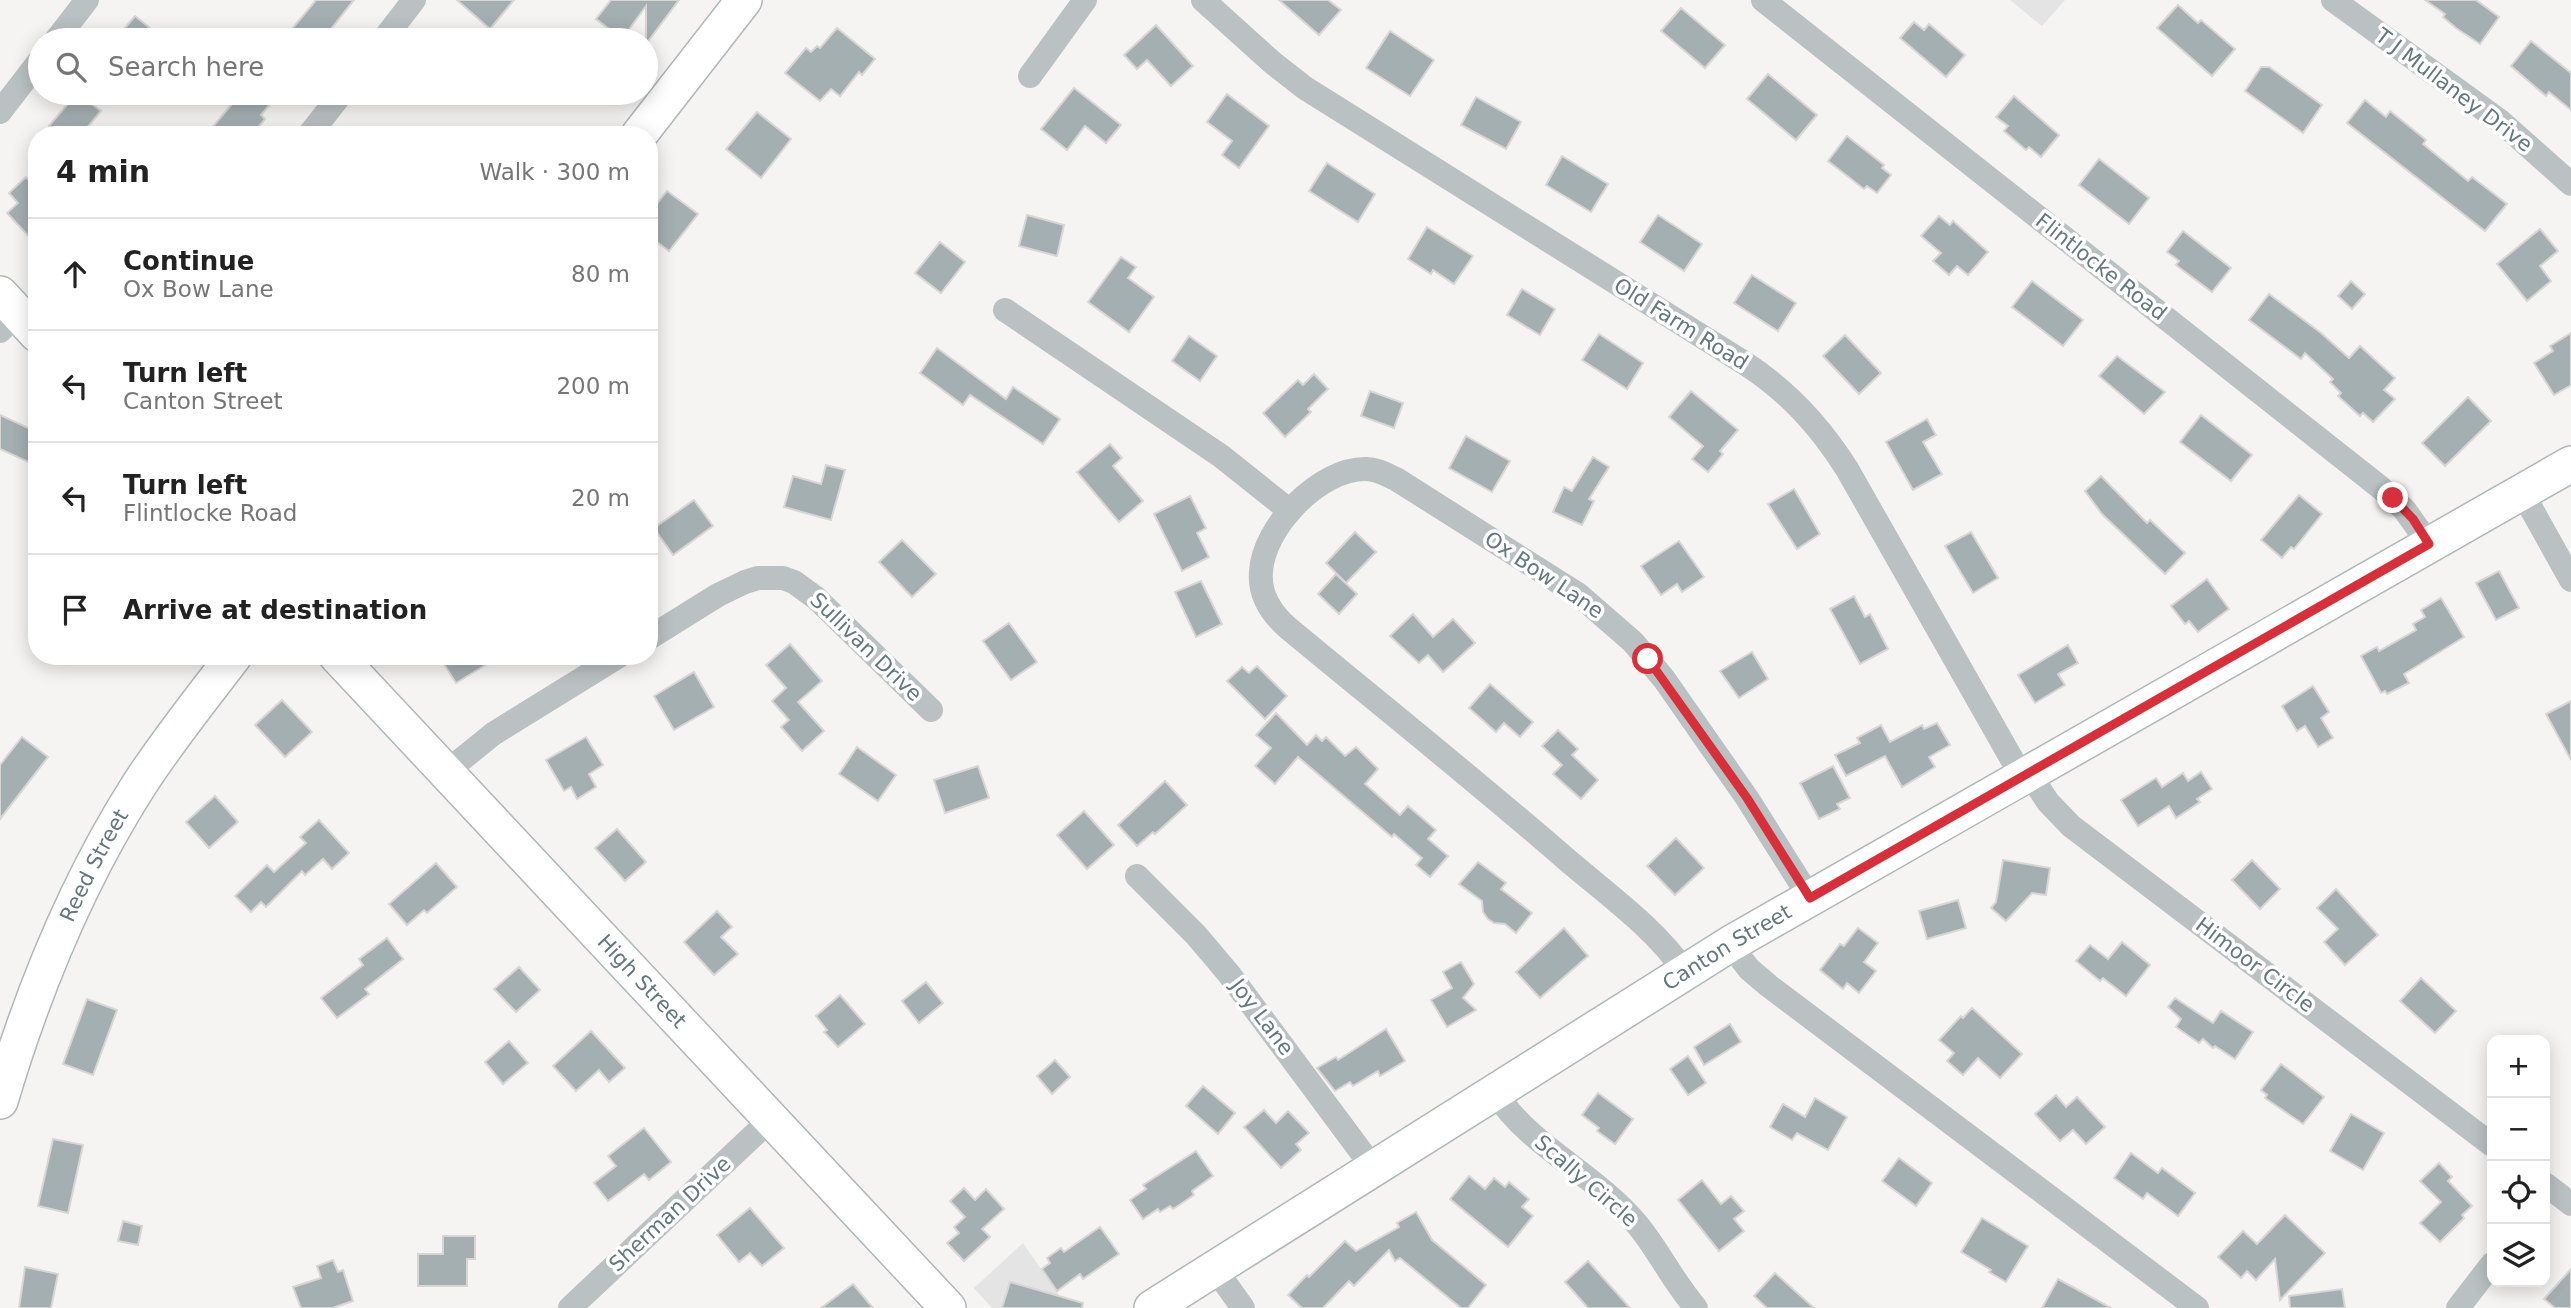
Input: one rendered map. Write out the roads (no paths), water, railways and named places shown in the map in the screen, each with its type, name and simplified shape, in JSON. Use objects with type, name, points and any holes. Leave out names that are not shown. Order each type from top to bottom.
[{"type":"street","points":[[65,28],[87,0]]},
{"type":"street","points":[[392,28],[414,0]]},
{"type":"street","points":[[646,126],[744,0]]},
{"type":"street","points":[[1030,76],[1085,0]]},
{"type":"street","name":"Old Farm Road","points":[[1203,0],[1304,88],[1746,364],[1791,398],[1828,439],[1847,469],[2026,775]]},
{"type":"street","name":"Flintlocke Road","points":[[1763,0],[2381,488],[2404,509],[2429,544]]},
{"type":"street","name":"T J Mullaney Drive","points":[[2333,0],[2520,137],[2571,184]]},
{"type":"street","points":[[0,112],[28,76]]},
{"type":"street","points":[[316,126],[333,105]]},
{"type":"street","points":[[1005,310],[1228,461],[1290,511]]},
{"type":"street","name":"Canton Street","points":[[1153,1308],[1730,944],[2571,464]]},
{"type":"street","name":"Ox Bow Lane","points":[[1685,972],[1664,945],[1593,882],[1279,620],[1266,602],[1261,571],[1266,550],[1290,511],[1305,495],[1323,482],[1357,470],[1377,470],[1396,479],[1579,595],[1633,642],[1664,679],[1747,798],[1810,898]]},
{"type":"street","points":[[2522,492],[2571,580]]},
{"type":"street","name":"Sullivan Drive","points":[[658,633],[745,582],[758,578],[783,578],[794,582],[816,598],[931,710]]},
{"type":"street","name":"Reed Street","points":[[0,1101],[7,1052],[57,941],[112,830],[155,762],[227,665]]},
{"type":"street","name":"High Street","points":[[345,665],[948,1308]]},
{"type":"street","points":[[446,772],[493,734],[604,665]]},
{"type":"street","name":"Himoor Circle","points":[[2026,775],[2071,826],[2487,1141]]},
{"type":"street","name":"Joy Lane","points":[[1137,876],[1196,935],[1229,974],[1374,1169]]},
{"type":"street","points":[[1730,944],[1749,969],[1769,986],[2197,1308]]},
{"type":"street","name":"Scally Circle","points":[[1495,1092],[1524,1128],[1628,1213],[1696,1308]]},
{"type":"street","name":"Sherman Drive","points":[[570,1308],[771,1119]]},
{"type":"street","points":[[2550,1192],[2571,1204]]},
{"type":"street","points":[[1215,1269],[1243,1308]]},
{"type":"street","points":[[2459,1308],[2487,1271]]}]
